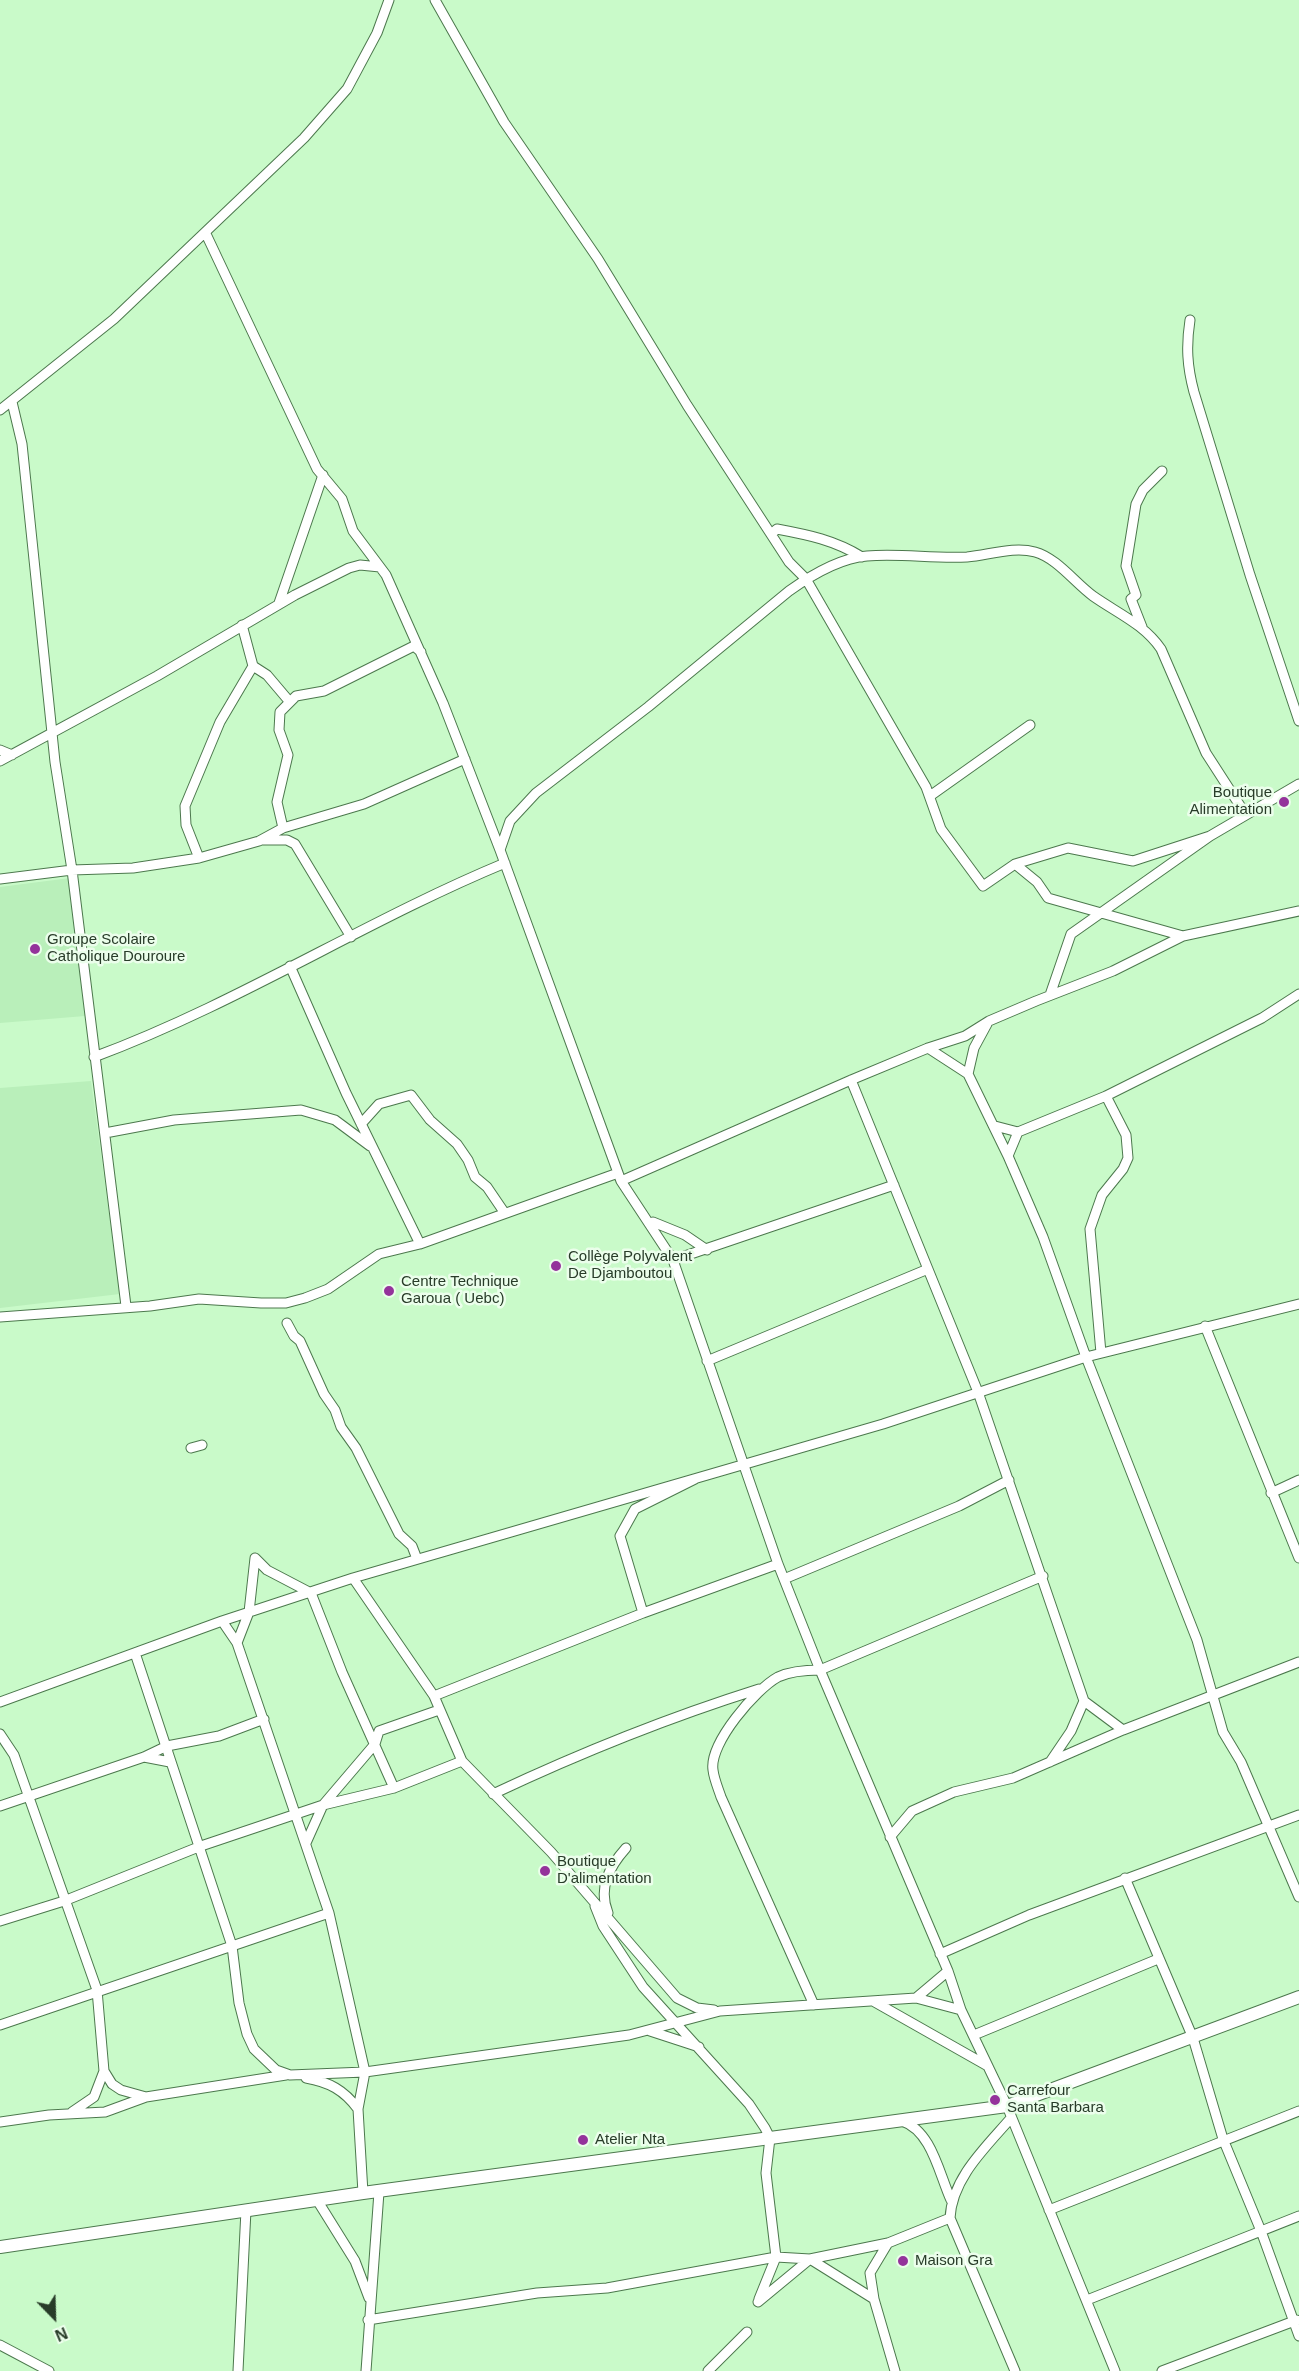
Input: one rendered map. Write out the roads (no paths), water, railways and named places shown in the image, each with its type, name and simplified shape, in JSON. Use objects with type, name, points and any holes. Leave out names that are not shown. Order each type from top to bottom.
[{"type":"main road","points":[[0,2247],[363,2193],[1007,2106],[1299,1997]]},
{"type":"street","points":[[0,410],[114,319],[206,234],[304,138],[347,89],[377,33],[390,0]]},
{"type":"street","points":[[435,0],[504,122],[598,259],[789,562],[806,579],[930,796],[941,829],[983,886],[1015,864],[1068,848],[1133,861],[1210,836]]},
{"type":"street","points":[[206,234],[276,384],[323,475],[342,499],[353,531],[380,567],[402,606],[505,863],[620,1177],[674,1260]]},
{"type":"street","points":[[1190,320],[1186,345],[1187,365],[1250,576],[1299,721]]},
{"type":"street","points":[[12,402],[22,444],[29,497],[52,735],[72,870],[126,1306]]},
{"type":"street","points":[[1143,629],[1131,599],[1136,596],[1126,566],[1136,504],[1143,490],[1162,471]]},
{"type":"street","points":[[279,603],[323,475]]},
{"type":"street","points":[[771,534],[777,530],[816,536],[838,543],[862,557]]},
{"type":"street","points":[[500,850],[510,821],[536,793],[806,579],[862,557],[956,557],[1019,550],[1037,552],[1094,597],[1152,636],[1161,649],[1206,753],[1246,815]]},
{"type":"street","points":[[0,761],[52,735],[279,603],[349,568],[360,565],[380,567]]},
{"type":"street","points":[[242,625],[254,666],[267,675],[289,701]]},
{"type":"street","points":[[284,828],[277,802],[288,755],[281,738],[280,712],[296,696],[324,691],[414,646],[421,652]]},
{"type":"street","points":[[199,858],[186,825],[184,806],[220,722],[254,666]]},
{"type":"street","points":[[930,796],[1030,725]]},
{"type":"street","points":[[0,750],[12,755]]},
{"type":"street","points":[[0,879],[72,870],[133,868],[199,858],[259,841],[284,828],[364,804],[465,759]]},
{"type":"street","points":[[1050,995],[1071,934],[1210,836],[1299,784]]},
{"type":"street","points":[[259,841],[287,840],[295,844],[351,937]]},
{"type":"street","points":[[94,1057],[226,1001],[290,966],[471,877],[505,863]]},
{"type":"street","points":[[1015,864],[1037,882],[1048,898],[1183,936]]},
{"type":"street","points":[[0,1317],[150,1306],[199,1299],[286,1303],[328,1289],[379,1254],[420,1244],[504,1212],[620,1177],[928,1048],[964,1036],[989,1022],[1050,995],[1113,971],[1183,936],[1299,911]]},
{"type":"street","points":[[290,966],[372,1148],[420,1244]]},
{"type":"street","points":[[995,1126],[1018,1132],[1106,1096],[1262,1018],[1299,994]]},
{"type":"street","points":[[968,1074],[974,1048],[989,1022]]},
{"type":"street","points":[[928,1048],[968,1074],[995,1126],[1047,1248],[1086,1357],[1197,1640],[1223,1732],[1241,1762],[1299,1897]]},
{"type":"street","points":[[851,1080],[978,1392],[1084,1701],[1123,1730]]},
{"type":"street","points":[[361,1124],[379,1104],[411,1095],[430,1120],[457,1144],[476,1177],[487,1187],[504,1212]]},
{"type":"street","points":[[1101,1353],[1090,1229],[1102,1195],[1123,1169],[1128,1158],[1128,1146],[1106,1096]]},
{"type":"street","points":[[105,1133],[174,1120],[301,1110],[336,1120],[372,1148]]},
{"type":"street","points":[[1008,1156],[1018,1132]]},
{"type":"street","points":[[620,1177],[669,1243],[743,1465],[819,1670],[948,1971],[961,2010],[1007,2106],[1115,2371]]},
{"type":"street","points":[[674,1260],[894,1185]]},
{"type":"street","points":[[652,1222],[685,1235],[706,1250]]},
{"type":"street","points":[[707,1361],[928,1269]]},
{"type":"street","points":[[0,1702],[222,1621],[353,1578],[702,1475],[743,1465],[1086,1357],[1299,1304]]},
{"type":"street","points":[[288,1323],[294,1336],[300,1341],[324,1394],[335,1410],[341,1428],[356,1448],[399,1534],[412,1546],[417,1559]]},
{"type":"street","points":[[1205,1326],[1299,1558]]},
{"type":"street","points":[[191,1448],[202,1445]]},
{"type":"street","points":[[644,1613],[620,1536],[635,1509],[684,1487],[702,1475]]},
{"type":"street","points":[[784,1579],[959,1506],[1009,1480]]},
{"type":"street","points":[[1271,1493],[1299,1480]]},
{"type":"street","points":[[237,1642],[249,1612],[255,1558],[267,1570],[311,1593],[342,1672],[394,1788]]},
{"type":"street","points":[[434,1696],[644,1613],[778,1564]]},
{"type":"street","points":[[493,1794],[565,1760],[695,1708],[760,1689],[780,1677],[799,1671],[819,1670],[1042,1576]]},
{"type":"street","points":[[353,1578],[434,1696],[462,1761],[592,1899],[678,1998],[697,2008],[720,2011],[916,1998],[961,2010]]},
{"type":"street","points":[[222,1621],[237,1642],[329,1913],[365,2072],[358,2109],[363,2193]]},
{"type":"street","points":[[135,1653],[170,1762],[201,1846],[232,1946],[239,2003],[251,2042],[264,2061],[276,2070],[320,2080],[336,2087],[349,2096],[358,2109]]},
{"type":"street","points":[[890,1837],[912,1810],[954,1792],[1013,1778],[1123,1730],[1299,1662]]},
{"type":"street","points":[[760,1689],[720,1744],[712,1768],[720,1797],[814,2005]]},
{"type":"street","points":[[1050,1762],[1071,1731],[1084,1701]]},
{"type":"street","points":[[306,1843],[323,1805],[375,1744],[379,1731],[439,1710]]},
{"type":"street","points":[[0,1806],[144,1757],[166,1746],[219,1737],[264,1719]]},
{"type":"street","points":[[0,1734],[14,1755],[64,1901],[98,1990],[105,2071],[112,2084],[121,2090],[146,2097]]},
{"type":"street","points":[[144,1757],[170,1762]]},
{"type":"street","points":[[0,1921],[64,1901],[201,1846],[296,1816],[323,1805],[394,1788],[462,1761]]},
{"type":"street","points":[[940,1954],[1029,1915],[1299,1815]]},
{"type":"street","points":[[610,1919],[603,1898],[605,1882],[610,1869],[626,1848]]},
{"type":"street","points":[[1125,1878],[1193,2038],[1223,2139],[1296,2320],[1299,2336]]},
{"type":"street","points":[[592,1899],[603,1926],[644,1987],[679,2023],[749,2104],[770,2138],[766,2173],[776,2257],[758,2302],[810,2259]]},
{"type":"street","points":[[0,2025],[329,1913]]},
{"type":"street","points":[[974,2034],[1158,1959]]},
{"type":"street","points":[[916,1998],[948,1971]]},
{"type":"street","points":[[873,2001],[986,2065]]},
{"type":"street","points":[[0,2122],[105,2112],[146,2097],[290,2075],[365,2072],[650,2031],[720,2011]]},
{"type":"street","points":[[650,2031],[700,2048]]},
{"type":"street","points":[[69,2114],[94,2097],[105,2071]]},
{"type":"street","points":[[1049,2210],[1299,2110]]},
{"type":"street","points":[[951,2200],[971,2165],[1011,2118]]},
{"type":"street","points":[[900,2120],[910,2124],[923,2135],[951,2200],[950,2218],[1015,2371]]},
{"type":"street","points":[[366,2371],[379,2192]]},
{"type":"street","points":[[317,2200],[355,2261],[370,2300]]},
{"type":"street","points":[[238,2371],[246,2210]]},
{"type":"street","points":[[1087,2300],[1299,2216]]},
{"type":"street","points":[[368,2320],[537,2293],[608,2288],[776,2257],[810,2259],[888,2243],[950,2218]]},
{"type":"street","points":[[888,2243],[870,2273],[874,2299],[896,2371]]},
{"type":"street","points":[[810,2259],[874,2299]]},
{"type":"street","points":[[1162,2371],[1296,2320]]},
{"type":"street","points":[[708,2371],[747,2332]]},
{"type":"street","points":[[0,2345],[48,2371]]},
{"type":"place","name":"Boutique Alimentation","points":[[1284,802]]},
{"type":"place","name":"Groupe Scolaire Catholique Douroure","points":[[35,949]]},
{"type":"place","name":"Collège Polyvalent De Djamboutou","points":[[556,1266]]},
{"type":"place","name":"Centre Technique Garoua ( Uebc)","points":[[389,1291]]},
{"type":"place","name":"Boutique D'alimentation","points":[[545,1871]]},
{"type":"place","name":"Carrefour Santa Barbara","points":[[995,2100]]},
{"type":"place","name":"Atelier Nta","points":[[583,2140]]},
{"type":"place","name":"Maison Gra","points":[[903,2261]]}]
